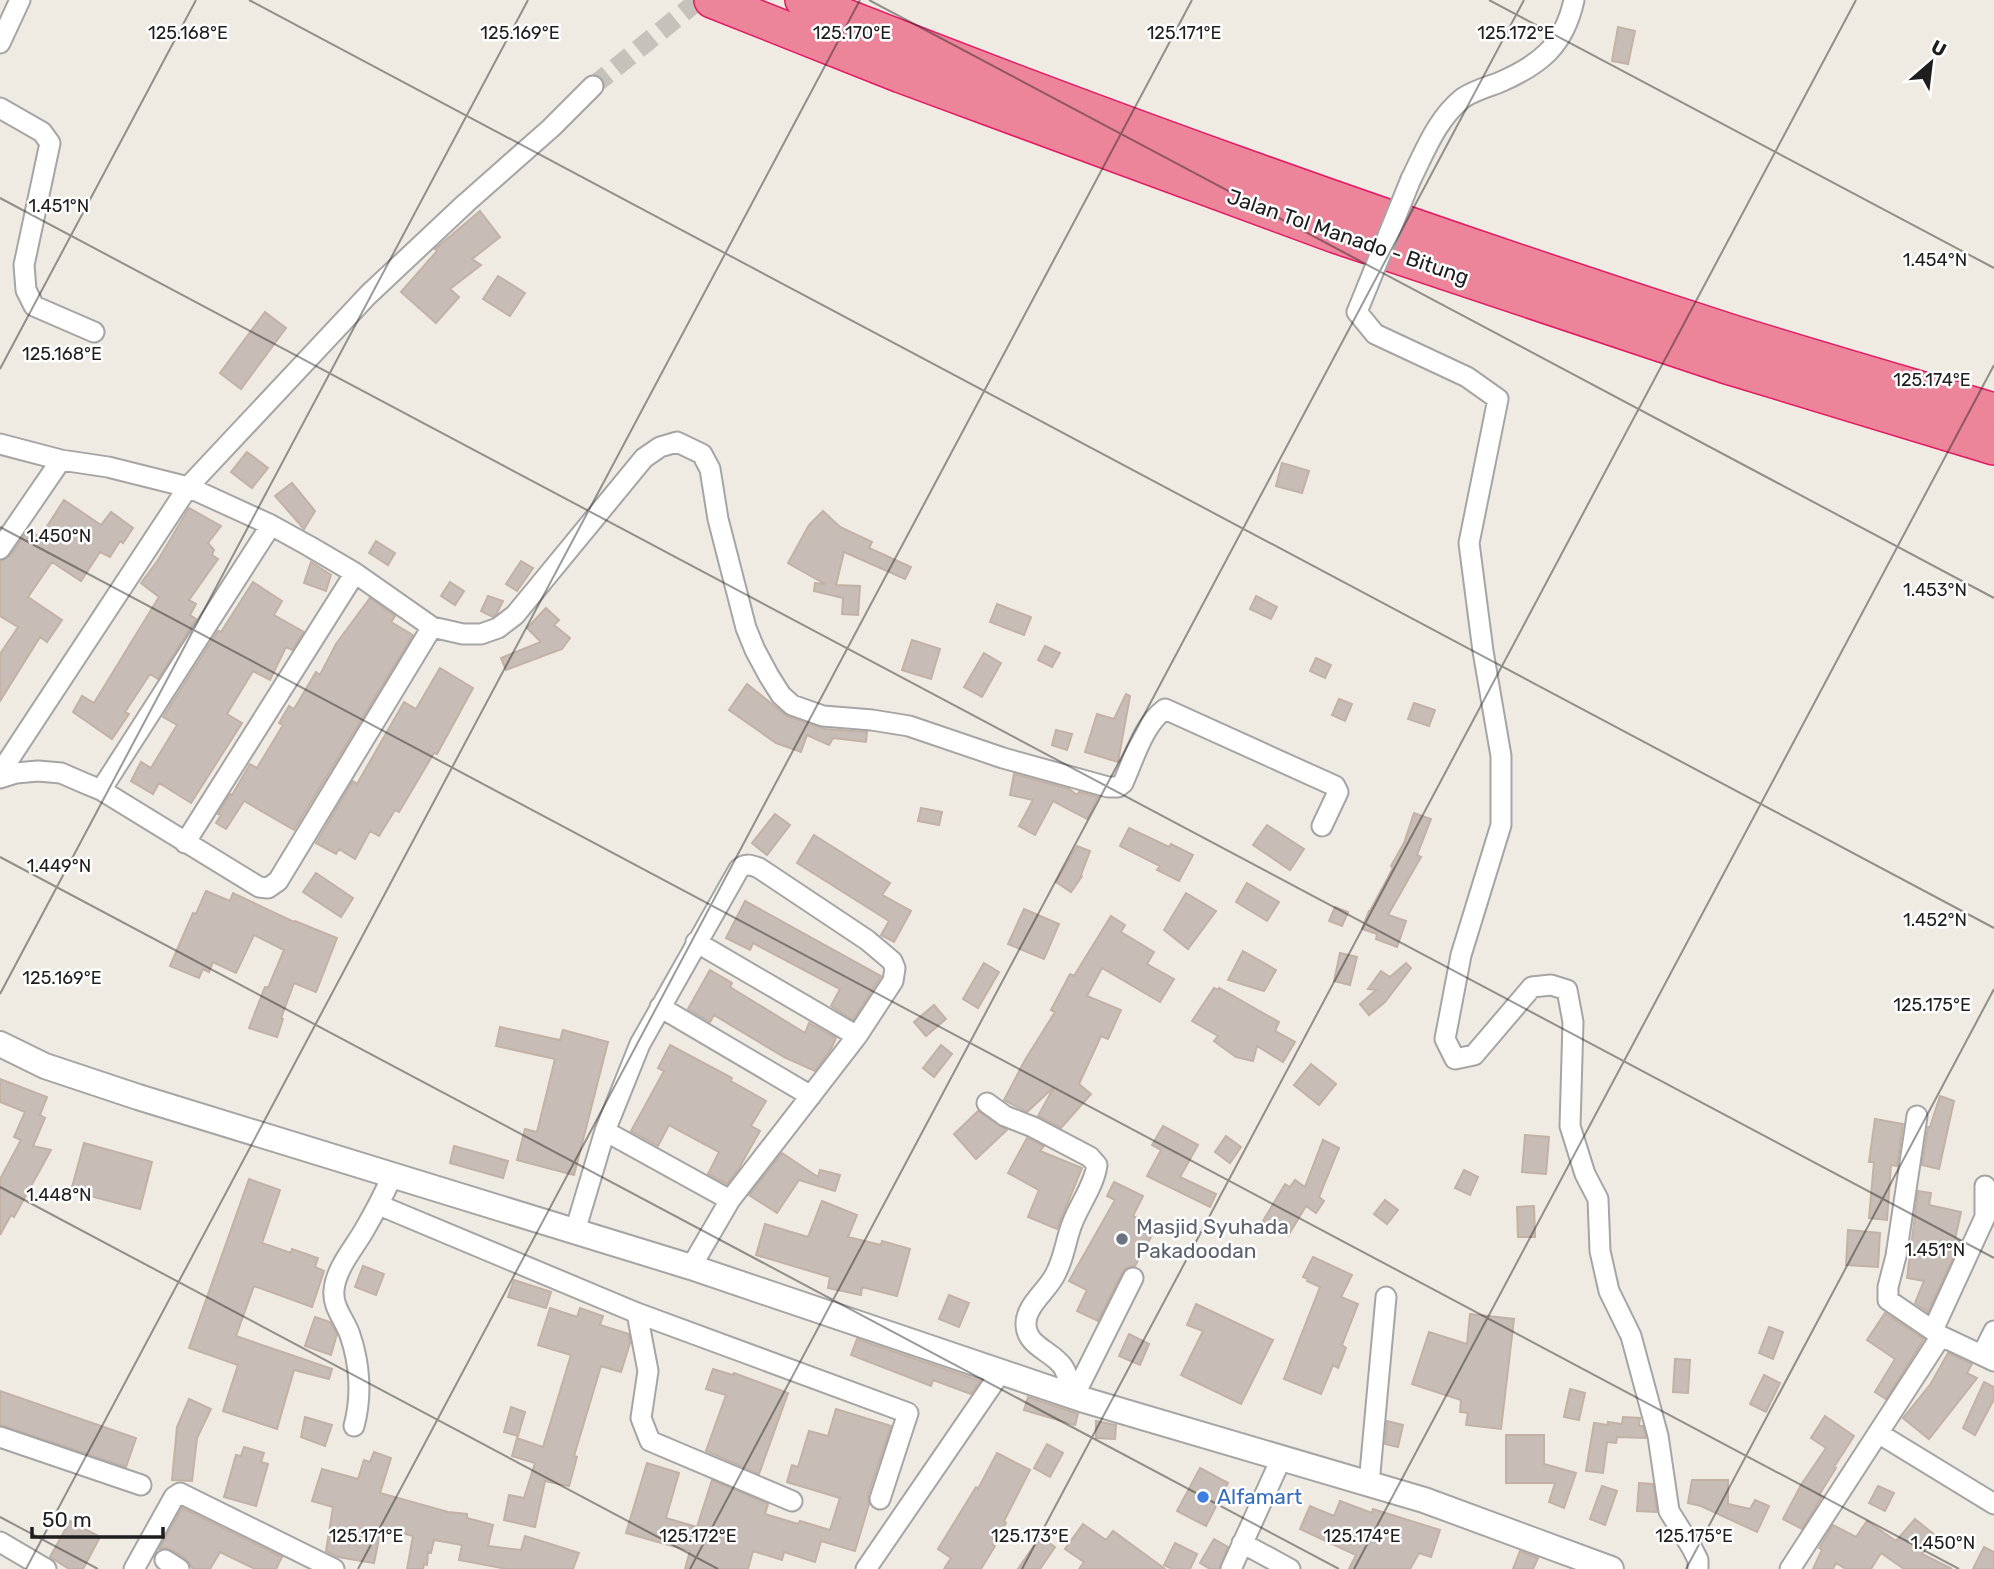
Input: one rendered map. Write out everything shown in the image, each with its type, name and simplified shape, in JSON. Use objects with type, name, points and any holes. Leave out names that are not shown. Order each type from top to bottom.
[{"type":"highway","name":"Jalan Tol Manado - Bitung","points":[[712,0],[901,75],[1335,234],[1724,365],[1994,447]]},
{"type":"highway","name":"Jalan Tol Manado - Bitung","points":[[803,0],[913,44],[1346,203],[1734,333],[1994,411]]},
{"type":"street","points":[[0,43],[20,0]]},
{"type":"street","points":[[1574,0],[1569,24],[1542,60],[1516,75],[1465,97],[1438,122],[1411,179],[1357,312],[1375,334],[1467,377],[1498,399],[1469,543],[1501,756],[1501,825],[1461,955],[1445,1039],[1455,1059],[1474,1055],[1532,986],[1551,985],[1567,990],[1573,1022],[1570,1126],[1585,1174],[1598,1199],[1603,1265],[1609,1291],[1631,1336],[1658,1436],[1669,1511],[1692,1548],[1698,1560],[1698,1569]]},
{"type":"street","points":[[0,775],[188,487],[368,295],[551,128],[593,86]]},
{"type":"street","points":[[0,108],[42,132],[50,143],[24,265],[28,297],[34,306],[94,332]]},
{"type":"street","points":[[0,444],[188,487],[271,525],[355,573],[432,627],[463,634],[481,634],[498,628],[515,615],[644,458],[660,447],[677,442],[702,454],[710,469],[718,519],[746,628],[754,650],[769,676],[781,695],[792,705],[823,716],[909,726],[1003,758],[1108,787],[1118,787],[1123,783],[1144,737],[1157,715],[1166,709],[1335,786],[1338,792],[1322,826]]},
{"type":"street","points":[[0,549],[61,460]]},
{"type":"street","points":[[101,790],[271,525]]},
{"type":"street","points":[[185,843],[355,573]]},
{"type":"street","points":[[0,775],[38,771],[61,773],[101,790],[259,887],[268,888],[278,881],[432,627]]},
{"type":"street","points":[[575,1231],[606,1131],[640,1044],[739,869],[750,864],[841,922],[891,961],[895,968],[893,981],[857,1036],[730,1200],[691,1267]]},
{"type":"street","points":[[696,942],[857,1036]]},
{"type":"street","points":[[660,1007],[811,1096]]},
{"type":"street","points":[[0,1044],[45,1066],[138,1097],[691,1267],[1070,1395],[1424,1500],[1611,1569]]},
{"type":"street","points":[[986,1103],[1005,1116],[1033,1127],[1090,1157],[1097,1165],[1072,1225],[1065,1255],[1026,1321],[1029,1335],[1063,1365],[1070,1395]]},
{"type":"street","points":[[1917,1116],[1888,1300],[1937,1333],[1988,1358],[1994,1331]]},
{"type":"street","points":[[606,1131],[730,1200]]},
{"type":"street","points":[[354,1426],[359,1409],[357,1362],[350,1335],[336,1306],[334,1290],[340,1271],[379,1205],[393,1174]]},
{"type":"street","points":[[1790,1569],[1878,1433],[1937,1333],[1985,1217],[1985,1186]]},
{"type":"street","points":[[379,1205],[637,1313],[908,1413],[880,1499]]},
{"type":"street","points":[[1070,1395],[1133,1278]]},
{"type":"street","points":[[1368,1484],[1386,1297]]},
{"type":"street","points":[[637,1313],[648,1371],[641,1418],[650,1441],[792,1501]]},
{"type":"street","points":[[866,1569],[1001,1372]]},
{"type":"street","points":[[1878,1433],[1994,1504]]},
{"type":"street","points":[[0,1437],[141,1485]]},
{"type":"street","points":[[1231,1569],[1281,1459]]},
{"type":"street","points":[[134,1569],[173,1497],[180,1493],[334,1569]]},
{"type":"street","points":[[0,1542],[46,1569]]},
{"type":"street","points":[[1242,1543],[1290,1569]]},
{"type":"building","points":[[1618,27],[1635,31],[1628,64],[1612,61]]},
{"type":"building","points":[[480,211],[500,237],[472,259],[481,265],[450,289],[459,297],[436,323],[401,292],[437,251],[435,249]]},
{"type":"building","points":[[498,276],[525,293],[510,316],[483,299]]},
{"type":"building","points":[[265,312],[286,328],[241,389],[220,373]]},
{"type":"building","points":[[247,452],[268,468],[252,488],[231,472]]},
{"type":"building","points":[[1282,463],[1309,471],[1302,493],[1276,486]]},
{"type":"building","points":[[292,483],[315,511],[304,529],[275,496]]},
{"type":"building","points":[[64,500],[101,525],[111,512],[133,528],[123,543],[120,541],[110,557],[100,552],[81,581],[52,562],[28,597],[62,620],[47,642],[40,637],[0,701],[0,654],[18,627],[0,616],[0,561],[10,556],[28,530],[40,537]]},
{"type":"building","points":[[189,508],[221,526],[208,543],[214,550],[212,555],[218,559],[189,600],[196,604],[190,615],[196,619],[158,679],[150,674],[125,712],[129,714],[112,739],[73,712],[82,696],[94,703],[159,597],[141,583]]},
{"type":"building","points":[[823,511],[840,527],[872,542],[869,548],[911,567],[905,579],[844,552],[836,585],[860,586],[858,615],[842,614],[843,598],[814,591],[815,583],[825,584],[788,563],[809,525]]},
{"type":"building","points":[[376,541],[395,553],[388,565],[369,553]]},
{"type":"building","points":[[521,561],[533,568],[517,591],[506,584]]},
{"type":"building","points":[[311,562],[331,575],[326,591],[304,583]]},
{"type":"building","points":[[253,582],[282,601],[274,615],[304,632],[292,650],[286,647],[270,680],[253,671],[227,714],[242,723],[191,803],[159,783],[153,794],[131,781],[141,762],[151,768],[177,725],[163,717]]},
{"type":"building","points":[[450,582],[464,591],[455,605],[441,596]]},
{"type":"building","points":[[488,596],[503,601],[493,617],[481,611]]},
{"type":"building","points":[[1256,596],[1277,607],[1271,619],[1250,609]]},
{"type":"building","points":[[370,598],[395,616],[391,622],[413,635],[294,830],[244,801],[226,829],[216,823],[221,815],[218,814],[250,764],[257,768],[283,725],[279,723],[289,706],[294,709],[316,672],[320,675],[336,644]]},
{"type":"building","points":[[997,604],[1031,617],[1024,635],[990,622]]},
{"type":"building","points":[[546,608],[559,620],[554,625],[570,638],[562,649],[506,670],[501,658],[541,642],[527,628]]},
{"type":"building","points":[[912,640],[940,649],[931,679],[902,670]]},
{"type":"building","points":[[1045,646],[1060,653],[1052,667],[1038,660]]},
{"type":"building","points":[[984,653],[1001,663],[982,697],[964,687]]},
{"type":"building","points":[[1316,658],[1331,665],[1325,678],[1310,671]]},
{"type":"building","points":[[440,668],[473,688],[437,754],[434,753],[399,812],[395,810],[379,836],[370,831],[355,859],[339,849],[336,854],[316,843],[353,781],[357,784],[404,702],[416,709]]},
{"type":"building","points":[[747,684],[787,716],[826,729],[867,732],[866,742],[833,738],[829,745],[807,735],[801,752],[776,743],[729,710]]},
{"type":"building","points":[[1126,694],[1130,696],[1118,762],[1085,752],[1097,714],[1114,719]]},
{"type":"building","points":[[1339,699],[1352,704],[1345,721],[1332,715]]},
{"type":"building","points":[[1414,703],[1435,710],[1429,726],[1408,719]]},
{"type":"building","points":[[1056,730],[1072,734],[1067,750],[1052,745]]},
{"type":"building","points":[[1014,774],[1069,789],[1077,795],[1079,792],[1098,797],[1087,819],[1053,801],[1035,835],[1019,826],[1033,800],[1010,795]]},
{"type":"building","points":[[921,808],[942,812],[939,825],[918,821]]},
{"type":"building","points":[[1414,813],[1431,819],[1417,855],[1421,857],[1388,915],[1406,921],[1397,947],[1376,939],[1377,934],[1362,929],[1393,868],[1391,866],[1404,843]]},
{"type":"building","points":[[775,814],[790,825],[767,855],[752,843]]},
{"type":"building","points":[[1267,825],[1304,849],[1290,870],[1253,845]]},
{"type":"building","points":[[1129,828],[1193,855],[1179,881],[1157,870],[1160,866],[1120,846]]},
{"type":"building","points":[[814,835],[890,883],[882,895],[911,911],[894,942],[881,935],[889,921],[797,863]]},
{"type":"building","points":[[1077,846],[1090,851],[1082,876],[1071,892],[1056,882]]},
{"type":"building","points":[[316,873],[353,898],[341,917],[303,892]]},
{"type":"building","points":[[1247,883],[1279,902],[1267,921],[1236,902]]},
{"type":"building","points":[[206,891],[230,901],[233,893],[294,922],[337,938],[316,992],[294,983],[277,1037],[249,1028],[265,987],[268,988],[284,950],[254,935],[236,973],[213,962],[209,972],[203,969],[199,978],[170,966],[193,913],[196,914]]},
{"type":"building","points":[[1186,893],[1216,911],[1188,949],[1164,930]]},
{"type":"building","points":[[745,901],[881,976],[853,1020],[831,1006],[840,989],[753,943],[750,950],[726,938]]},
{"type":"building","points":[[1335,907],[1348,912],[1342,926],[1329,921]]},
{"type":"building","points":[[1024,909],[1059,924],[1044,959],[1008,944]]},
{"type":"building","points":[[1111,916],[1125,925],[1121,932],[1154,952],[1147,964],[1174,979],[1160,1002],[1102,968],[1087,996],[1121,1010],[1108,1039],[1101,1036],[1079,1084],[1091,1094],[1061,1128],[1038,1116],[1054,1087],[1027,1112],[1004,1100],[1055,1012],[1051,1010],[1070,974],[1074,976]]},
{"type":"building","points":[[1243,951],[1276,970],[1264,991],[1228,980]]},
{"type":"building","points":[[1340,953],[1357,957],[1350,985],[1334,981]]},
{"type":"building","points":[[984,963],[999,972],[978,1008],[963,999]]},
{"type":"building","points":[[1406,963],[1411,968],[1385,1002],[1369,1015],[1360,1004],[1376,990],[1368,989],[1381,971],[1390,977]]},
{"type":"building","points":[[710,970],[732,983],[730,987],[805,1033],[809,1023],[836,1038],[815,1071],[784,1057],[714,1015],[710,1022],[688,1009]]},
{"type":"building","points":[[1214,988],[1219,988],[1279,1022],[1275,1031],[1295,1042],[1283,1062],[1257,1046],[1253,1061],[1236,1057],[1214,1041],[1218,1036],[1192,1021]]},
{"type":"building","points":[[934,1005],[946,1019],[926,1036],[914,1022]]},
{"type":"building","points":[[500,1027],[560,1040],[563,1030],[608,1042],[574,1175],[517,1160],[525,1129],[537,1132],[555,1059],[496,1046]]},
{"type":"building","points":[[670,1045],[732,1078],[731,1081],[766,1101],[751,1126],[760,1131],[727,1184],[708,1174],[719,1152],[669,1125],[658,1146],[631,1131],[664,1071],[658,1068]]},
{"type":"building","points":[[941,1045],[952,1054],[934,1077],[923,1068]]},
{"type":"building","points":[[1311,1064],[1336,1084],[1319,1105],[1294,1085]]},
{"type":"building","points":[[0,1079],[47,1097],[40,1115],[45,1118],[33,1146],[51,1150],[14,1217],[11,1215],[0,1235],[0,1179],[21,1140],[14,1137],[25,1112],[0,1102]]},
{"type":"building","points":[[1940,1096],[1954,1101],[1939,1169],[1922,1165],[1928,1127]]},
{"type":"building","points":[[978,1111],[1007,1130],[976,1159],[954,1134]]},
{"type":"building","points":[[1875,1119],[1903,1124],[1897,1166],[1891,1165],[1887,1220],[1869,1218],[1874,1162],[1869,1162]]},
{"type":"building","points":[[1163,1126],[1198,1145],[1180,1177],[1216,1194],[1210,1207],[1147,1176],[1161,1150],[1152,1145]]},
{"type":"building","points":[[1525,1135],[1549,1137],[1546,1174],[1522,1172]]},
{"type":"building","points":[[1226,1136],[1241,1147],[1230,1163],[1215,1152]]},
{"type":"building","points":[[1027,1138],[1044,1146],[1040,1151],[1082,1168],[1057,1229],[1028,1217],[1039,1190],[1008,1173]]},
{"type":"building","points":[[1323,1140],[1339,1148],[1319,1197],[1324,1201],[1316,1213],[1306,1206],[1288,1236],[1263,1221],[1285,1184],[1290,1187],[1295,1180],[1305,1187]]},
{"type":"building","points":[[84,1143],[152,1162],[140,1209],[71,1191]]},
{"type":"building","points":[[454,1146],[508,1161],[503,1178],[450,1163]]},
{"type":"building","points":[[782,1153],[818,1177],[820,1170],[840,1175],[835,1191],[799,1180],[777,1213],[749,1195]]},
{"type":"building","points":[[1464,1170],[1478,1177],[1470,1195],[1455,1188]]},
{"type":"building","points":[[249,1179],[280,1190],[262,1243],[291,1253],[292,1249],[318,1258],[315,1267],[324,1271],[312,1307],[254,1286],[236,1336],[332,1369],[329,1379],[294,1370],[277,1429],[223,1411],[238,1365],[189,1348]]},
{"type":"building","points":[[1114,1182],[1143,1196],[1133,1216],[1156,1228],[1135,1266],[1127,1267],[1122,1273],[1098,1321],[1077,1311],[1087,1290],[1069,1281],[1115,1200],[1107,1196]]},
{"type":"building","points":[[1918,1191],[1931,1193],[1929,1205],[1961,1212],[1955,1239],[1961,1241],[1928,1312],[1915,1303],[1924,1281],[1907,1278]]},
{"type":"building","points":[[1385,1200],[1398,1210],[1387,1224],[1374,1214]]},
{"type":"building","points":[[822,1201],[857,1215],[848,1237],[881,1245],[882,1241],[910,1249],[897,1296],[862,1287],[861,1295],[828,1288],[830,1277],[756,1255],[765,1224],[808,1237]]},
{"type":"building","points":[[1534,1206],[1535,1237],[1518,1237],[1517,1207]]},
{"type":"building","points":[[1848,1230],[1880,1233],[1878,1267],[1846,1265]]},
{"type":"building","points":[[1313,1257],[1352,1275],[1341,1297],[1358,1304],[1342,1345],[1346,1348],[1338,1368],[1333,1365],[1321,1394],[1284,1379],[1320,1287],[1303,1277]]},
{"type":"building","points":[[363,1266],[384,1274],[376,1295],[355,1287]]},
{"type":"building","points":[[514,1280],[551,1292],[546,1308],[508,1297]]},
{"type":"building","points":[[949,1295],[969,1303],[959,1327],[939,1319]]},
{"type":"building","points":[[1196,1304],[1273,1340],[1241,1404],[1181,1375],[1203,1331],[1187,1325]]},
{"type":"building","points":[[550,1308],[577,1317],[580,1308],[603,1316],[600,1325],[629,1334],[630,1343],[621,1372],[601,1366],[574,1456],[577,1457],[569,1486],[545,1481],[535,1527],[504,1520],[509,1495],[524,1498],[535,1463],[512,1456],[517,1438],[543,1447],[571,1355],[538,1345]]},
{"type":"building","points":[[1885,1313],[1924,1339],[1886,1399],[1875,1392],[1895,1359],[1867,1340]]},
{"type":"building","points":[[1470,1314],[1514,1319],[1501,1429],[1466,1425],[1468,1413],[1460,1412],[1461,1400],[1412,1384],[1429,1332],[1467,1344]]},
{"type":"building","points":[[315,1317],[330,1322],[337,1334],[331,1355],[305,1346]]},
{"type":"building","points":[[1769,1327],[1783,1332],[1773,1359],[1759,1353]]},
{"type":"building","points":[[1129,1334],[1149,1344],[1140,1365],[1119,1356]]},
{"type":"building","points":[[857,1339],[980,1381],[971,1394],[933,1380],[931,1386],[851,1355]]},
{"type":"building","points":[[1948,1353],[1972,1364],[1967,1373],[1977,1378],[1929,1439],[1903,1418],[1930,1385]]},
{"type":"building","points":[[1675,1359],[1690,1360],[1688,1393],[1673,1392]]},
{"type":"building","points":[[713,1369],[733,1375],[734,1373],[788,1393],[759,1474],[706,1451],[726,1395],[706,1389]]},
{"type":"building","points":[[1764,1375],[1780,1383],[1766,1412],[1750,1404]]},
{"type":"building","points":[[1984,1382],[1994,1387],[1994,1399],[1975,1435],[1963,1428]]},
{"type":"building","points":[[1570,1389],[1585,1393],[1579,1420],[1564,1417]]},
{"type":"building","points":[[0,1391],[136,1438],[126,1467],[0,1425]]},
{"type":"building","points":[[1028,1397],[1078,1414],[1075,1425],[1024,1410]]},
{"type":"building","points":[[189,1399],[211,1409],[197,1438],[192,1481],[172,1480],[177,1427]]},
{"type":"building","points":[[511,1407],[525,1412],[518,1436],[504,1432]]},
{"type":"building","points":[[836,1409],[891,1426],[868,1495],[869,1504],[855,1551],[821,1541],[815,1562],[784,1552],[782,1560],[753,1551],[748,1569],[685,1569],[690,1551],[626,1533],[647,1463],[679,1473],[666,1518],[697,1527],[712,1480],[768,1504],[765,1514],[830,1530],[840,1498],[787,1482],[792,1465],[798,1467],[809,1431],[828,1436]]},
{"type":"building","points":[[1825,1416],[1854,1436],[1834,1467],[1836,1468],[1819,1495],[1822,1496],[1802,1529],[1783,1519],[1801,1485],[1826,1448],[1811,1438]]},
{"type":"building","points":[[305,1417],[332,1425],[325,1446],[301,1437]]},
{"type":"building","points":[[1623,1417],[1640,1418],[1639,1426],[1643,1426],[1646,1438],[1617,1437],[1616,1443],[1607,1442],[1603,1473],[1586,1471],[1594,1423],[1622,1424]]},
{"type":"building","points":[[1096,1421],[1116,1425],[1115,1439],[1096,1438]]},
{"type":"building","points":[[1387,1421],[1403,1425],[1398,1447],[1385,1444]]},
{"type":"building","points":[[1506,1435],[1544,1435],[1544,1464],[1576,1473],[1564,1508],[1549,1502],[1555,1483],[1506,1483]]},
{"type":"building","points":[[1047,1444],[1063,1453],[1050,1477],[1034,1468]]},
{"type":"building","points":[[244,1447],[264,1453],[261,1462],[268,1464],[256,1506],[224,1497],[236,1455],[241,1456]]},
{"type":"building","points":[[374,1452],[391,1458],[380,1493],[448,1512],[467,1514],[467,1518],[493,1525],[488,1546],[521,1550],[525,1536],[579,1553],[573,1569],[507,1569],[459,1560],[462,1545],[434,1540],[431,1553],[428,1552],[427,1565],[424,1564],[423,1569],[407,1569],[413,1536],[387,1529],[381,1529],[374,1563],[338,1557],[326,1551],[333,1507],[312,1501],[322,1469],[358,1479],[364,1460],[370,1462]]},
{"type":"building","points":[[997,1453],[1030,1470],[1004,1521],[1006,1523],[981,1569],[944,1569],[951,1558],[938,1549],[976,1487],[978,1489]]},
{"type":"building","name":"Alfamart","points":[[1200,1468],[1228,1483],[1206,1526],[1177,1511]]},
{"type":"building","points":[[1692,1480],[1728,1480],[1728,1504],[1750,1509],[1755,1500],[1769,1506],[1757,1532],[1701,1506],[1688,1503]]},
{"type":"building","points":[[1639,1483],[1653,1484],[1657,1512],[1637,1511]]},
{"type":"building","points":[[1602,1486],[1617,1491],[1605,1525],[1590,1519]]},
{"type":"building","points":[[1878,1486],[1894,1493],[1885,1511],[1869,1503]]},
{"type":"building","points":[[1340,1501],[1372,1513],[1373,1509],[1440,1530],[1431,1557],[1419,1553],[1410,1569],[1349,1569],[1356,1555],[1300,1529],[1310,1506],[1334,1516]]},
{"type":"building","points":[[182,1508],[282,1557],[276,1569],[255,1569],[220,1552],[210,1569],[193,1569],[186,1559],[172,1550],[159,1549]]},
{"type":"building","points":[[1915,1519],[1936,1536],[1922,1554],[1952,1569],[1904,1569],[1881,1553],[1871,1569],[1846,1569],[1836,1563],[1833,1569],[1813,1569],[1822,1550],[1819,1548],[1833,1525],[1856,1537],[1867,1521],[1896,1541]]},
{"type":"building","points":[[70,1521],[100,1537],[83,1569],[69,1569],[50,1557]]},
{"type":"building","points":[[1083,1524],[1106,1540],[1113,1531],[1165,1569],[1079,1569],[1084,1562],[1065,1549]]},
{"type":"building","points":[[1040,1537],[1055,1547],[1040,1569],[1018,1569]]},
{"type":"building","points":[[1214,1539],[1228,1547],[1219,1569],[1210,1569],[1200,1563]]},
{"type":"building","points":[[1175,1543],[1197,1554],[1190,1569],[1172,1569],[1164,1565]]},
{"type":"building","points":[[1984,1547],[1994,1552],[1994,1569],[1973,1569]]},
{"type":"building","points":[[1520,1551],[1538,1558],[1533,1569],[1513,1569]]},
{"type":"tunnel","points":[[593,86],[699,0]]},
{"type":"place","name":"Masjid Syuhada Pakadoodan","points":[[1122,1239]]},
{"type":"place","name":"Alfamart","points":[[1203,1497]]}]
